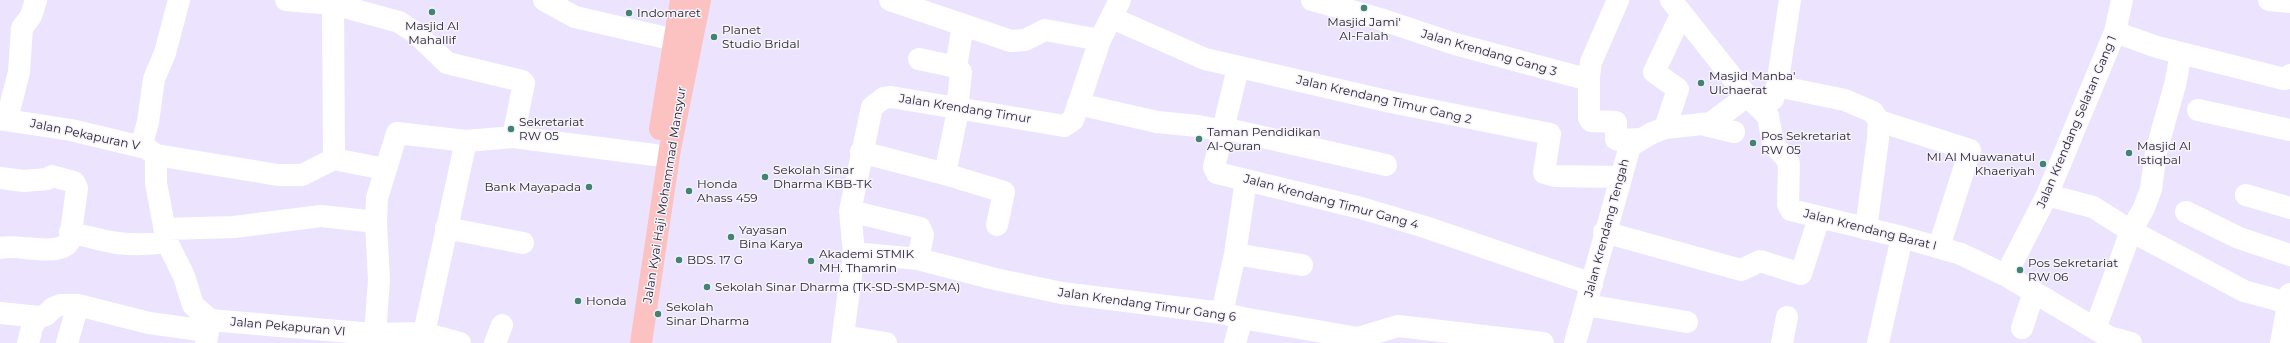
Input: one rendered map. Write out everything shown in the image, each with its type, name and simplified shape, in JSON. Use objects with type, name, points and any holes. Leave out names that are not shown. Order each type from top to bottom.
[{"type":"main road","name":"Jalan Kyai Haji Mohammad Mansyur","points":[[625,343],[637,278],[655,155],[681,0]]},
{"type":"main road","name":"Jalan Kyai Haji Mohammad Mansyur","points":[[641,343],[670,149],[700,0]]},
{"type":"street","points":[[4,119],[19,72],[22,28],[31,16],[36,0]]},
{"type":"street","points":[[180,0],[165,53],[154,79],[148,122],[149,151],[166,235],[184,276],[193,305],[208,332]]},
{"type":"street","points":[[286,0],[333,4],[399,22],[416,33],[447,63],[522,81],[524,83],[513,137]]},
{"type":"street","points":[[544,0],[575,17],[675,40]]},
{"type":"street","points":[[890,0],[963,26],[1017,42],[1025,40],[1045,30],[1100,40]]},
{"type":"street","points":[[1618,0],[1590,62],[1589,118],[1591,121],[1616,122],[1616,139],[1618,140],[1640,139]]},
{"type":"street","points":[[1676,7],[1747,96],[1768,116],[1777,86],[1790,0]]},
{"type":"street","name":"Jalan Krendang Selatan Gang 1","points":[[2012,263],[2048,195],[2115,32],[2122,0]]},
{"type":"street","points":[[2269,0],[2290,2]]},
{"type":"street","name":"Jalan Krendang Gang 3","points":[[1326,2],[1494,55],[1578,78],[1589,76]]},
{"type":"street","points":[[333,4],[334,159],[384,169]]},
{"type":"street","points":[[1665,128],[1678,90],[1654,72],[1676,7]]},
{"type":"street","name":"Jalan Krendang Timur","points":[[842,340],[854,253],[850,211],[861,152],[872,107],[884,98],[957,107],[1064,126],[1072,120],[1100,40],[1116,9]]},
{"type":"street","name":"Jalan Krendang Timur Gang 2","points":[[1116,9],[1205,59],[1238,68],[1515,128],[1550,134],[1544,173],[1555,176],[1620,177]]},
{"type":"street","points":[[956,67],[963,26]]},
{"type":"street","points":[[2115,32],[2181,54],[2284,79],[2289,78],[2290,75]]},
{"type":"street","points":[[2095,329],[2131,231],[2144,208],[2151,189],[2156,152],[2175,85],[2181,54]]},
{"type":"street","points":[[919,59],[956,67],[961,72],[953,136],[945,174]]},
{"type":"street","name":"Jalan Krendang Timur Gang 4","points":[[1238,68],[1215,162],[1215,170],[1246,180],[1368,210],[1592,284]]},
{"type":"street","points":[[1777,86],[1845,100],[1873,112],[1879,121],[1970,150],[1939,247]]},
{"type":"street","name":"Jalan Krendang Tengah","points":[[1575,343],[1592,284],[1604,232],[1630,146],[1640,139],[1665,128],[1705,125],[1720,117],[1747,96]]},
{"type":"street","points":[[1078,104],[1157,122],[1223,130],[1386,165]]},
{"type":"street","points":[[2198,110],[2290,130]]},
{"type":"street","name":"Jalan Krendang Barat I","points":[[1768,116],[1773,144],[1786,158],[1789,164],[1789,207],[1796,212],[1939,247],[2007,276],[2095,329],[2123,342]]},
{"type":"street","name":"Jalan Pekapuran V","points":[[4,119],[71,130],[149,151],[278,175],[302,175],[334,159]]},
{"type":"street","points":[[1866,229],[1879,121]]},
{"type":"street","points":[[1705,125],[1734,132]]},
{"type":"street","points":[[373,337],[379,280],[376,222],[377,198],[384,169],[397,133],[466,141],[513,137],[655,155]]},
{"type":"street","points":[[424,333],[466,141]]},
{"type":"street","points":[[861,152],[945,174],[1004,192],[997,225]]},
{"type":"street","points":[[0,178],[24,181],[47,179],[52,176],[74,182],[77,188],[69,242],[57,250],[9,246],[0,248]]},
{"type":"street","points":[[1235,343],[1232,316],[1235,254],[1246,180]]},
{"type":"street","points":[[2048,195],[2093,207],[2131,231],[2244,291],[2289,299],[2281,343]]},
{"type":"street","points":[[2246,195],[2290,208]]},
{"type":"street","points":[[850,211],[920,228],[923,235],[918,259]]},
{"type":"street","points":[[2186,212],[2239,238],[2290,254]]},
{"type":"street","points":[[70,232],[112,243],[139,246],[166,235],[321,216],[376,222]]},
{"type":"street","points":[[1604,232],[1741,270],[1760,261],[1801,274],[1819,218]]},
{"type":"street","points":[[446,228],[523,243]]},
{"type":"street","points":[[1878,343],[1902,237]]},
{"type":"street","name":"Jalan Krendang Timur Gang 6","points":[[854,253],[918,259],[995,279],[1062,293],[1232,316],[1358,338],[1390,327],[1406,326],[1543,343]]},
{"type":"street","points":[[1235,254],[1302,265]]},
{"type":"street","points":[[2022,328],[2034,292]]},
{"type":"street","name":"Jalan Pekapuran VI","points":[[39,316],[46,315],[53,308],[60,305],[78,305],[149,322],[208,332],[373,337],[424,333],[460,343]]},
{"type":"street","points":[[67,343],[78,305]]},
{"type":"street","points":[[1586,305],[1687,322]]},
{"type":"street","points":[[0,313],[39,316]]},
{"type":"street","points":[[28,343],[33,324],[39,316]]},
{"type":"street","points":[[1782,343],[1787,317]]},
{"type":"street","points":[[842,340],[886,343]]},
{"type":"place","name":"Masjid Jami' Al-Falah","points":[[1364,8]]},
{"type":"place","name":"Masjid Al Mahallif","points":[[432,12]]},
{"type":"place","name":"Indomaret","points":[[629,13]]},
{"type":"place","name":"Planet Studio Bridal","points":[[714,37]]},
{"type":"place","name":"Masjid Manba' Ulchaerat","points":[[1701,83]]},
{"type":"place","name":"Sekretariat RW 05","points":[[511,129]]},
{"type":"place","name":"Taman Pendidikan Al-Quran","points":[[1199,139]]},
{"type":"place","name":"Pos Sekretariat RW 05","points":[[1753,143]]},
{"type":"place","name":"Masjid Al Istiqbal","points":[[2129,153]]},
{"type":"place","name":"MI Al Muawanatul Khaeriyah","points":[[2043,164]]},
{"type":"place","name":"Sekolah Sinar Dharma KBB-TK","points":[[765,177]]},
{"type":"place","name":"Bank Mayapada","points":[[589,187]]},
{"type":"place","name":"Honda Ahass 459","points":[[689,191]]},
{"type":"place","name":"Yayasan Bina Karya","points":[[731,237]]},
{"type":"place","name":"BDS. 17 G","points":[[679,260]]},
{"type":"place","name":"Akademi STMIK MH. Thamrin","points":[[811,261]]},
{"type":"place","name":"Pos Sekretariat RW 06","points":[[2020,270]]},
{"type":"place","name":"Sekolah Sinar Dharma (TK-SD-SMP-SMA)","points":[[707,287]]},
{"type":"place","name":"Honda","points":[[578,301]]},
{"type":"place","name":"Sekolah Sinar Dharma","points":[[658,314]]}]
